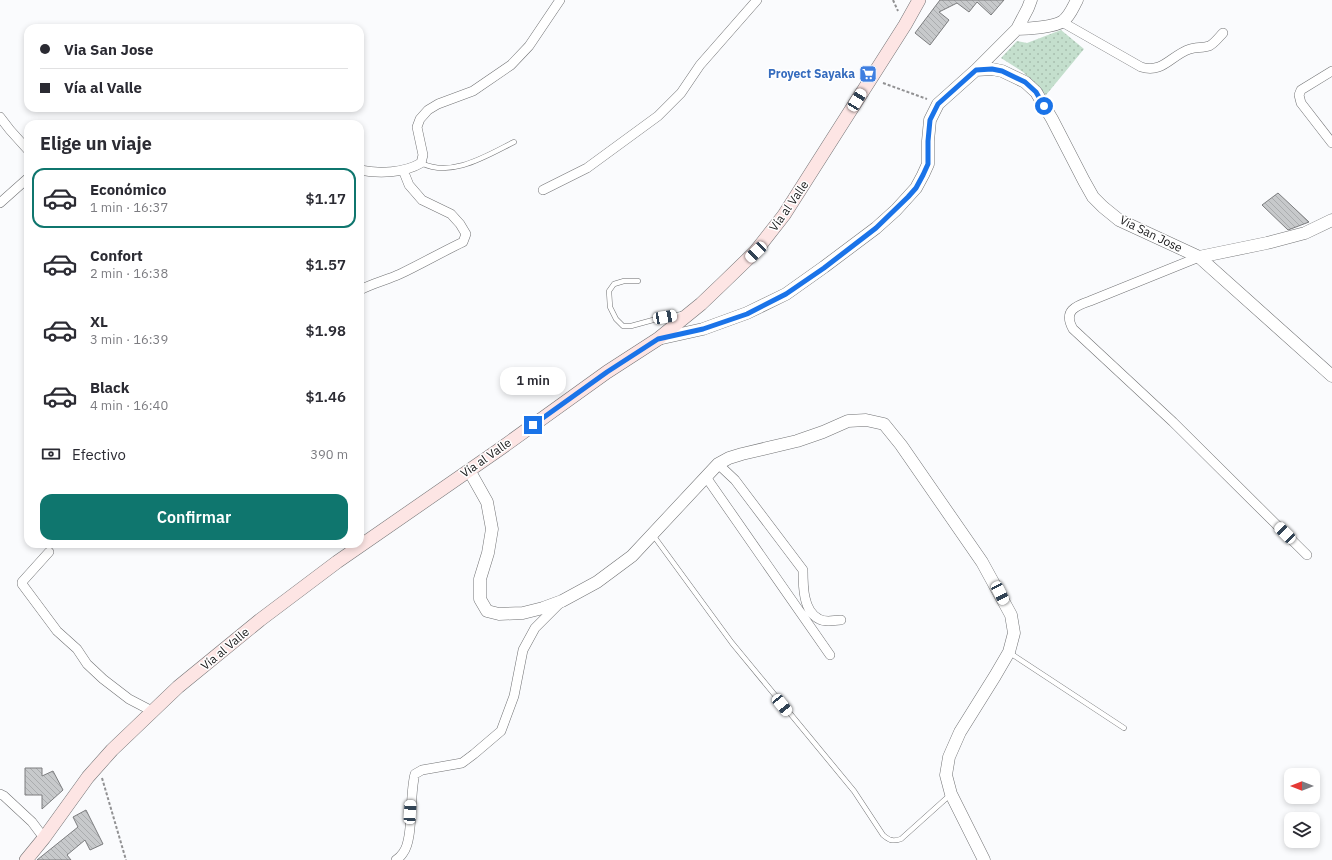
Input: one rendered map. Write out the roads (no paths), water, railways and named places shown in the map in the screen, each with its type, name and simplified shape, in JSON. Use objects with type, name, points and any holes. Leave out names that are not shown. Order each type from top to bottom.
[{"type":"main road","name":"Vía al Valle","points":[[364,537],[469,470],[607,372],[658,339],[707,298],[756,252],[784,215],[828,147],[870,78],[905,25],[919,0]]},
{"type":"main road","name":"Vía al Valle","points":[[26,860],[44,838],[73,796],[112,750],[152,710],[260,620],[337,562],[352,548]]},
{"type":"street","points":[[364,170],[379,172],[403,170],[413,168],[421,163],[423,155],[417,127],[420,119],[428,110],[438,104],[473,91],[511,65],[529,46],[560,0]]},
{"type":"street","points":[[543,190],[587,168],[658,116],[680,93],[700,65],[757,0]]},
{"type":"street","points":[[658,339],[703,329],[747,314],[786,294],[824,268],[876,228],[916,188],[923,175],[928,164],[930,120],[938,104],[976,70],[1017,29],[1031,0]]},
{"type":"street","points":[[1017,29],[1030,29],[1062,22],[1069,15],[1077,0]]},
{"type":"street","points":[[1062,22],[1141,68],[1150,69],[1162,67],[1179,54],[1190,49],[1210,46],[1223,33]]},
{"type":"street","name":"Via San Jose","points":[[976,70],[992,69],[1002,71],[1025,82],[1036,92],[1052,119],[1084,181],[1094,197],[1103,207],[1119,220],[1199,257],[1332,376]]},
{"type":"street","points":[[1332,71],[1301,90],[1299,99],[1332,143]]},
{"type":"street","points":[[0,117],[24,146]]},
{"type":"street","points":[[364,288],[370,284],[399,275],[463,242],[466,238],[466,234],[460,224],[451,214],[422,200],[409,185],[403,170]]},
{"type":"street","points":[[0,204],[24,182]]},
{"type":"street","points":[[1307,555],[1173,422],[1073,329],[1069,323],[1069,316],[1072,310],[1078,305],[1199,257],[1267,243],[1305,233],[1332,220]]},
{"type":"street","points":[[469,470],[487,502],[492,529],[488,553],[480,579],[480,599],[488,611],[499,614],[523,613],[562,601],[597,582],[632,556],[718,464],[729,458],[797,441],[848,421],[866,420],[884,424],[901,445],[982,562],[1012,615],[1014,633],[1008,652],[995,676],[960,732],[948,757],[946,775],[951,794],[984,860]]},
{"type":"street","points":[[718,464],[736,480],[803,570],[804,597],[809,610],[818,619],[827,621],[841,620]]},
{"type":"street","points":[[706,477],[830,655]]},
{"type":"street","points":[[49,552],[22,582],[22,584],[57,631],[77,649],[88,664],[98,674],[129,699],[152,710]]},
{"type":"street","points":[[396,860],[404,853],[409,840],[412,784],[415,774],[422,770],[462,763],[501,731],[514,696],[523,650],[535,628],[562,601]]},
{"type":"street","points":[[0,794],[32,822],[44,838]]},
{"type":"lane","points":[[421,163],[430,168],[447,169],[481,158],[514,142]]},
{"type":"lane","points":[[638,281],[614,284],[609,291],[610,307],[616,319],[623,326],[631,326],[690,313]]},
{"type":"lane","points":[[652,534],[732,643],[854,791],[883,835],[894,842],[901,839],[951,794]]},
{"type":"lane","points":[[1008,652],[1124,728]]},
{"type":"place","name":"Proyect Sayaka","points":[[868,74]]}]
